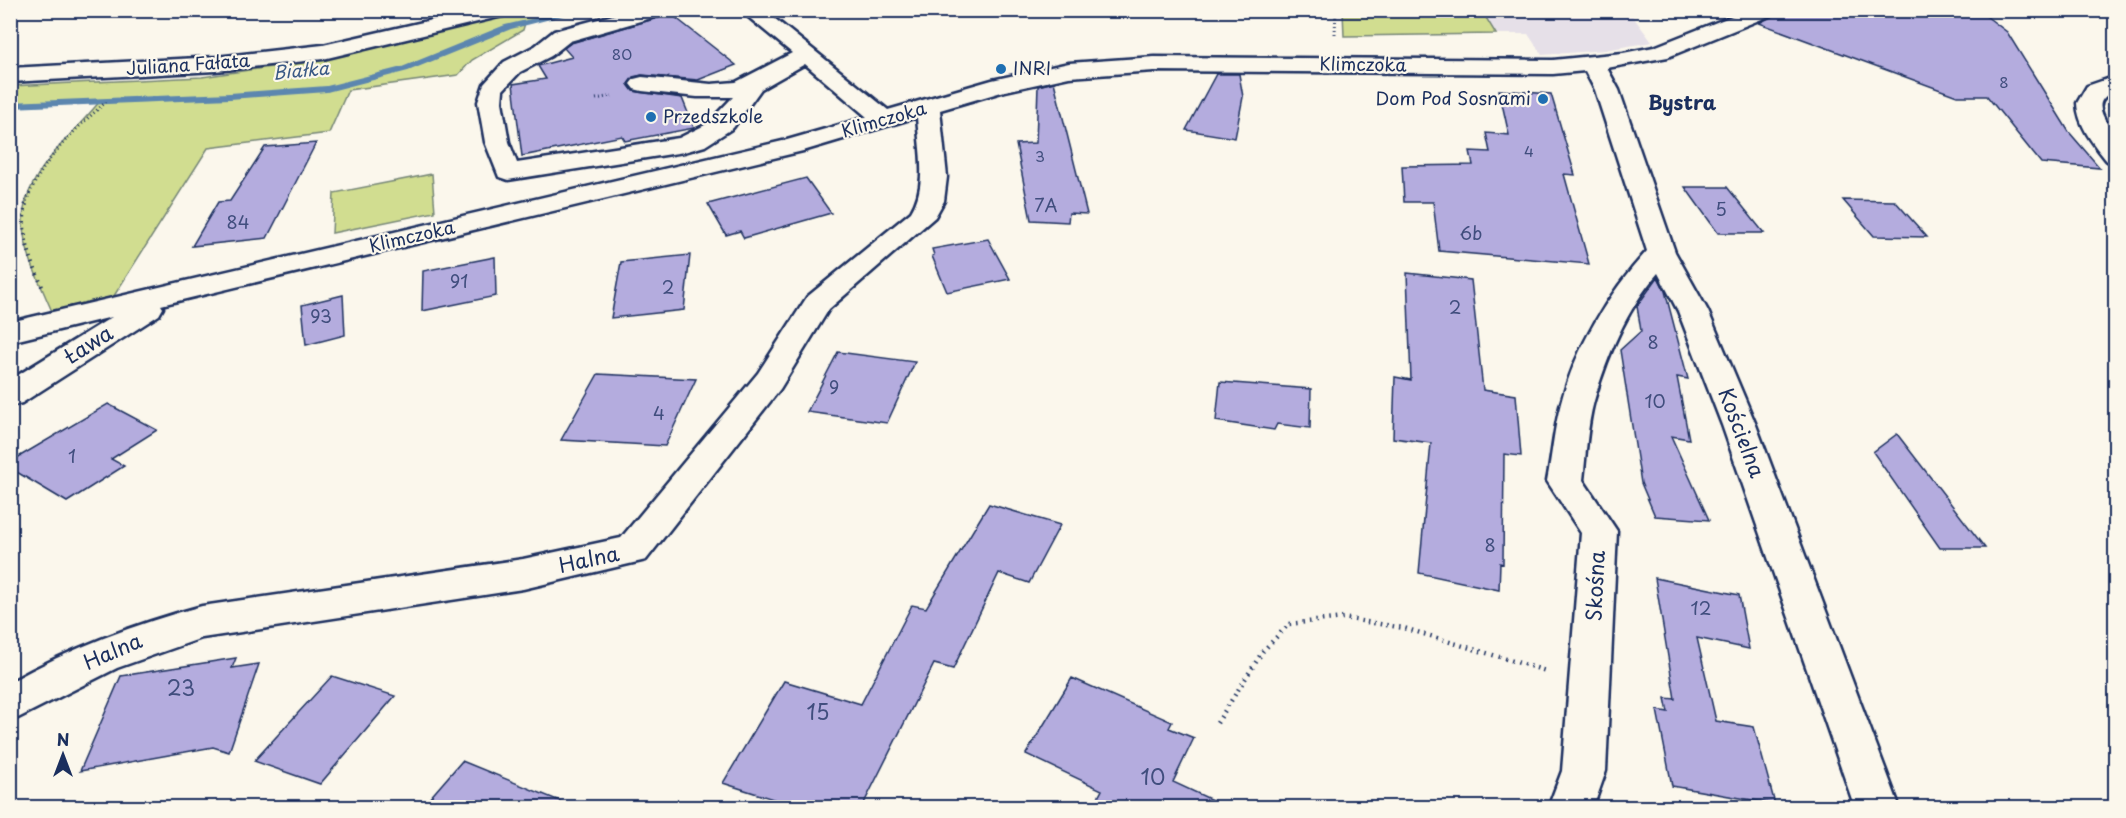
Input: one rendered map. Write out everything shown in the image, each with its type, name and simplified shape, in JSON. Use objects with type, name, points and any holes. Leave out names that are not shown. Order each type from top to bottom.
[{"type":"street","name":"Juliana Fałata","points":[[10,75],[216,64],[323,52],[504,10]]},
{"type":"street","points":[[658,10],[562,36],[543,51],[512,67],[492,89],[490,102],[497,142],[508,172],[684,145],[707,137],[728,120],[752,85],[785,63],[807,54]]},
{"type":"street","points":[[750,10],[807,54],[885,120]]},
{"type":"street","name":"Klimczoka","points":[[10,332],[794,146],[1000,86],[1069,70],[1154,64],[1553,67],[1593,64],[1660,52],[1767,10]]},
{"type":"street","name":"Kościelna","points":[[1593,64],[1607,90],[1661,252],[1693,311],[1739,425],[1878,807]]},
{"type":"street","points":[[2115,83],[2098,90],[2088,105],[2097,131],[2115,156]]},
{"type":"street","points":[[642,84],[725,90],[752,85]]},
{"type":"street","name":"Halna","points":[[10,704],[64,672],[159,633],[202,622],[523,574],[633,550],[769,381],[818,303],[921,217],[931,201],[934,177],[928,107]]},
{"type":"street","points":[[578,163],[598,193]]},
{"type":"street","name":"Skośna","points":[[1570,807],[1584,771],[1599,531],[1565,481],[1577,403],[1597,349],[1629,288],[1661,252]]},
{"type":"street","name":"Ława","points":[[10,395],[167,296]]},
{"type":"path","points":[[56,321],[27,246],[23,224],[26,203],[35,181],[55,152],[85,120],[108,100]]},
{"type":"path","points":[[1217,723],[1263,651],[1289,624],[1343,618],[1404,628],[1590,685]]},
{"type":"shaded area","points":[[1628,10],[1652,42],[1605,50],[1542,55],[1528,34],[1346,34],[1346,11]]},
{"type":"green space","points":[[499,11],[578,11],[525,23],[523,30],[472,60],[458,75],[348,90],[329,133],[208,148],[105,310],[56,321],[35,273],[27,247],[23,224],[25,206],[30,189],[39,173],[100,101],[11,105],[10,86],[202,77],[311,61]]},
{"type":"green space","points":[[1343,11],[1482,11],[1496,34],[1344,36]]},
{"type":"green space","points":[[432,174],[435,212],[332,233],[334,193]]},
{"type":"building","points":[[1982,13],[2007,32],[2069,132],[2100,168],[2041,163],[1987,96],[1957,96],[1759,23],[1777,14]]},
{"type":"building","points":[[671,14],[736,65],[698,80],[642,75],[633,77],[628,84],[633,91],[682,98],[694,128],[625,141],[622,136],[522,156],[513,84],[546,79],[538,66],[572,57],[564,48],[571,43]]},
{"type":"building","points":[[1216,74],[1239,74],[1243,97],[1235,138],[1186,130]]},
{"type":"building","points":[[1054,82],[1087,214],[1069,213],[1068,222],[1031,220],[1016,144],[1036,143],[1038,86]]},
{"type":"building","points":[[1499,90],[1551,94],[1575,175],[1564,174],[1589,264],[1439,251],[1433,202],[1404,202],[1402,166],[1473,165],[1470,151],[1490,152],[1486,133],[1509,135]]},
{"type":"building","points":[[316,143],[267,238],[192,246],[218,202],[230,201],[265,147]]},
{"type":"building","points":[[806,178],[831,213],[744,238],[740,231],[726,235],[708,204]]},
{"type":"building","points":[[1685,187],[1727,187],[1764,233],[1718,233]]},
{"type":"building","points":[[1843,200],[1895,201],[1927,237],[1874,236]]},
{"type":"building","points":[[988,239],[1010,279],[947,292],[932,256],[934,255],[932,249]]},
{"type":"building","points":[[690,255],[684,310],[611,318],[621,262]]},
{"type":"building","points":[[495,257],[496,296],[422,311],[423,271]]},
{"type":"building","points":[[1407,273],[1471,280],[1483,390],[1516,395],[1521,456],[1504,454],[1503,564],[1500,563],[1499,590],[1419,573],[1431,443],[1393,438],[1395,377],[1411,380]]},
{"type":"building","points":[[1658,277],[1665,291],[1688,379],[1677,377],[1689,439],[1671,436],[1709,520],[1655,516],[1641,483],[1620,350],[1641,331],[1637,306]]},
{"type":"building","points":[[343,295],[345,335],[306,345],[302,305]]},
{"type":"building","points":[[838,352],[915,362],[887,423],[807,412]]},
{"type":"building","points":[[598,374],[696,379],[665,446],[561,440]]},
{"type":"building","points":[[1220,382],[1311,389],[1310,428],[1277,424],[1274,430],[1216,421]]},
{"type":"building","points":[[108,404],[157,430],[111,459],[124,466],[67,502],[10,468],[10,462]]},
{"type":"building","points":[[1897,434],[1985,548],[1940,548],[1873,452]]},
{"type":"building","points":[[989,504],[1060,525],[1029,583],[999,573],[953,669],[934,664],[862,807],[798,807],[723,783],[784,681],[861,704],[912,605],[926,608]]},
{"type":"building","points":[[1655,578],[1739,595],[1749,649],[1697,638],[1716,721],[1754,727],[1775,804],[1672,786],[1657,710],[1668,712],[1665,698],[1675,699]]},
{"type":"building","points":[[236,658],[232,668],[259,664],[229,752],[213,747],[80,771],[121,676]]},
{"type":"building","points":[[332,676],[395,696],[320,784],[254,761]]},
{"type":"building","points":[[1072,678],[1172,722],[1169,728],[1194,738],[1173,782],[1227,807],[1093,807],[1102,790],[1026,754]]},
{"type":"building","points":[[462,761],[572,806],[422,807]]},
{"type":"waterway","name":"Białka","points":[[10,105],[230,96],[327,89],[405,69],[508,27],[582,10]]},
{"type":"place","name":"INRI","points":[[1001,69]]},
{"type":"place","name":"Dom Pod Sosnami","points":[[1543,99]]},
{"type":"place","name":"Przedszkole","points":[[651,117]]},
{"type":"district","name":"Bystra","points":[[1682,103]]}]
